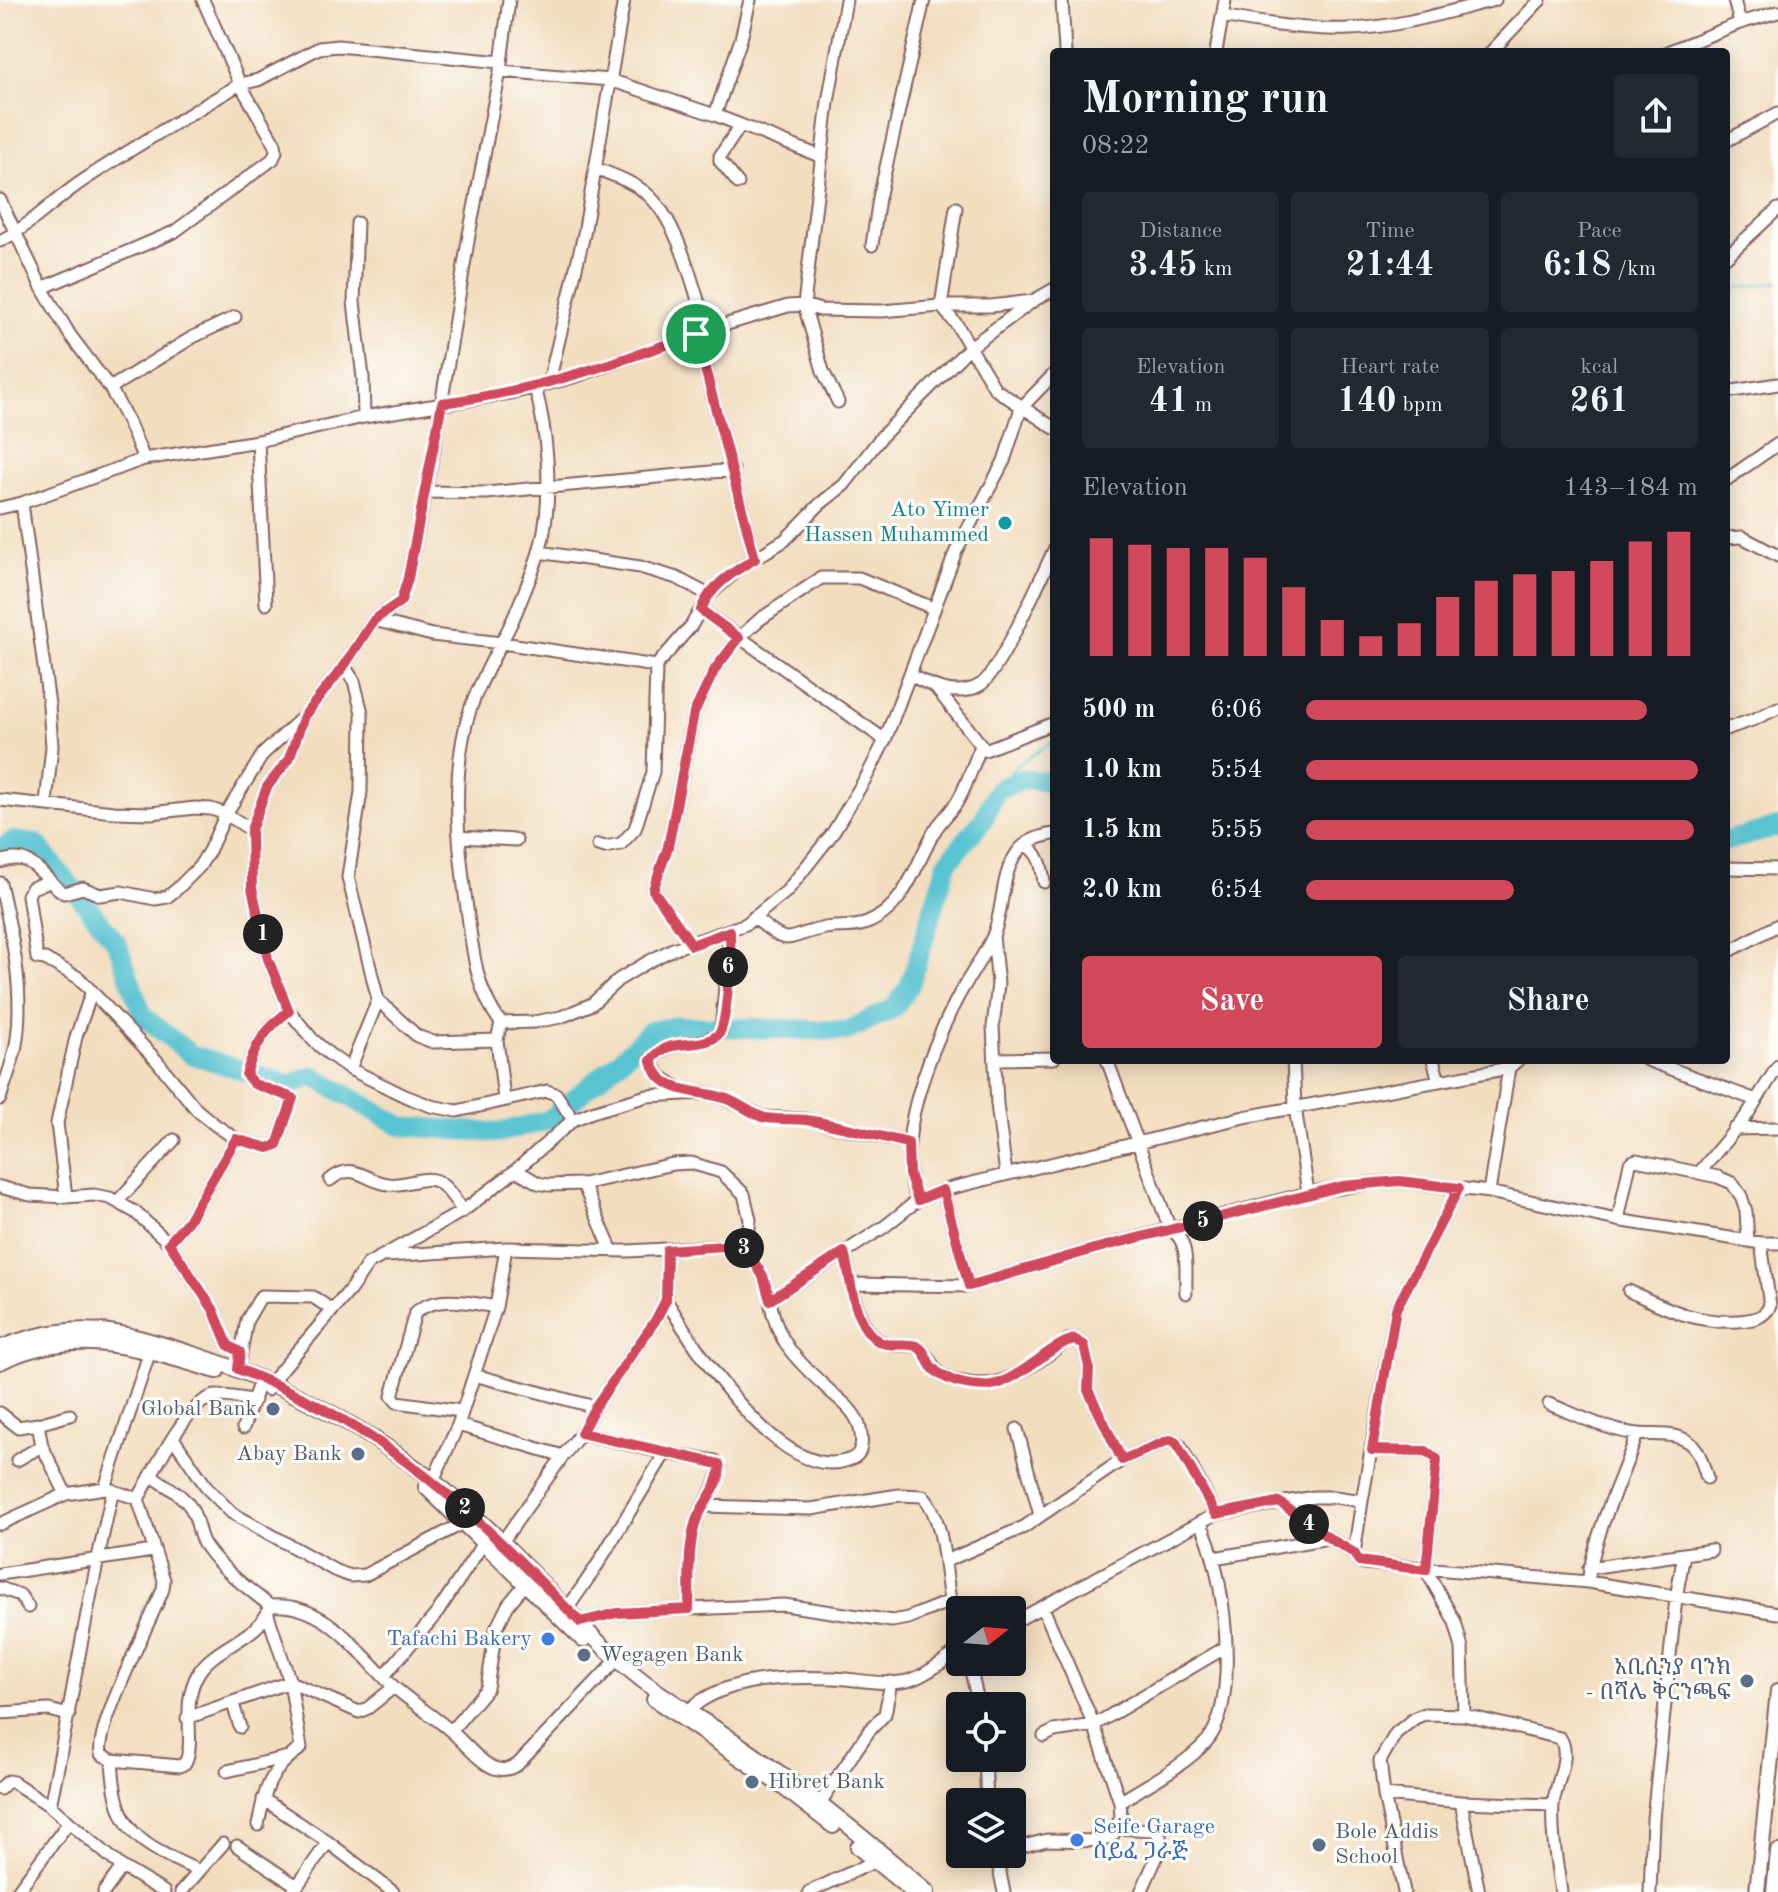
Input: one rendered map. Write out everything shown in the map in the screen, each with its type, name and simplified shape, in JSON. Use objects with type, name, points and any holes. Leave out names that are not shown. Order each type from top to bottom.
[{"type":"main road","points":[[0,1348],[43,1334],[91,1329],[133,1335],[233,1372],[262,1390],[321,1416],[379,1451],[426,1486],[611,1666],[927,1892]]},
{"type":"main road","points":[[0,1362],[30,1349],[82,1341],[112,1343],[233,1372]]},
{"type":"main road","points":[[262,1390],[355,1425],[433,1481],[502,1542],[638,1677],[820,1803],[914,1892]]},
{"type":"main road","points":[[1757,1892],[1778,1691]]},
{"type":"main road","points":[[1776,1891],[1778,1852]]},
{"type":"street","points":[[42,288],[174,232],[273,159],[275,144],[240,84],[203,0]]},
{"type":"street","points":[[0,862],[19,857],[67,893],[80,888],[100,895],[121,892],[148,898],[167,897],[199,867],[226,814],[263,754],[304,716],[344,666],[374,620],[401,601],[442,403],[469,235],[501,67],[509,0]]},
{"type":"street","points":[[549,382],[569,303],[624,0]]},
{"type":"street","points":[[715,115],[741,39],[750,0]]},
{"type":"street","points":[[838,402],[823,371],[804,305],[828,102],[846,0]]},
{"type":"street","points":[[872,245],[879,198],[924,0]]},
{"type":"street","points":[[1062,0],[1065,48]]},
{"type":"street","points":[[1217,48],[1225,0]]},
{"type":"street","points":[[1222,16],[1250,22],[1349,29],[1413,22],[1495,0]]},
{"type":"street","points":[[1495,48],[1540,0]]},
{"type":"street","points":[[1734,0],[1740,23]]},
{"type":"street","points":[[1677,48],[1740,23],[1778,12]]},
{"type":"street","points":[[0,241],[132,148],[240,84],[258,80],[319,48],[338,46],[610,80],[715,115],[822,157]]},
{"type":"street","points":[[1730,139],[1778,113]]},
{"type":"street","points":[[738,183],[720,161],[720,156],[740,126]]},
{"type":"street","points":[[595,168],[634,185],[657,205],[679,247],[755,559]]},
{"type":"street","points":[[0,200],[42,288],[70,335],[110,388],[144,459]]},
{"type":"street","points":[[956,208],[941,306],[957,325],[995,389],[1050,426]]},
{"type":"street","points":[[1730,253],[1778,209]]},
{"type":"street","points":[[357,223],[354,302],[364,417]]},
{"type":"street","points":[[598,845],[614,846],[628,839],[635,829],[650,788],[656,746],[656,666],[674,647],[709,595],[721,582],[785,540],[820,504],[844,485],[882,436],[969,348],[1050,291]]},
{"type":"street","points":[[0,508],[144,459],[258,441],[364,417],[535,387],[788,306],[881,311],[1033,301]]},
{"type":"street","points":[[110,388],[193,337],[235,317]]},
{"type":"street","points":[[501,1023],[561,1017],[592,1004],[618,980],[646,963],[673,949],[730,931],[787,891],[832,834],[868,774],[885,740],[956,551],[1004,461],[1021,408],[1050,378]]},
{"type":"street","points":[[1730,391],[1778,384]]},
{"type":"street","points":[[501,1023],[491,1011],[475,964],[459,837],[459,793],[464,738],[476,695],[502,643],[539,552],[544,529],[545,447],[535,387]]},
{"type":"street","points":[[258,441],[266,604]]},
{"type":"street","points":[[1730,477],[1778,444]]},
{"type":"street","points":[[425,492],[486,493],[733,470]]},
{"type":"street","points":[[22,503],[49,705],[52,747],[46,803]]},
{"type":"street","points":[[1730,538],[1742,537],[1778,556]]},
{"type":"street","points":[[539,552],[640,567],[677,578],[709,595]]},
{"type":"street","points":[[910,675],[952,692],[979,686],[986,681],[1012,638],[1050,558]]},
{"type":"street","points":[[692,945],[653,890],[668,847],[694,713],[715,669],[739,638],[759,620],[821,578],[859,578],[933,608]]},
{"type":"street","points":[[701,610],[885,740]]},
{"type":"street","points":[[374,620],[432,635],[656,666]]},
{"type":"street","points":[[344,666],[354,681],[362,713],[361,792],[348,877],[378,1000],[417,1036],[433,1042],[497,1040]]},
{"type":"street","points":[[936,688],[981,746],[989,750],[1050,725]]},
{"type":"street","points":[[1730,728],[1777,713]]},
{"type":"street","points":[[304,716],[289,759],[267,787],[251,830],[252,888],[268,959],[289,1011],[313,1040],[350,1069],[431,1106],[457,1111],[547,1091],[556,1094],[573,1120]]},
{"type":"street","points":[[754,917],[787,940],[829,927],[851,928],[876,918],[902,894],[915,875],[937,827],[962,793],[981,746]]},
{"type":"street","points":[[0,800],[114,812],[151,813],[195,808],[226,814],[251,830]]},
{"type":"street","points":[[918,1200],[909,1174],[908,1143],[917,1101],[958,998],[993,935],[1009,869],[1025,845],[1050,835]]},
{"type":"street","points":[[459,837],[516,840]]},
{"type":"street","points":[[1025,845],[1033,849],[1041,864],[1044,882]]},
{"type":"street","points":[[1730,868],[1778,869]]},
{"type":"street","points":[[50,881],[29,891],[37,958],[66,970],[92,991],[157,1061],[197,1110],[236,1139],[273,1148],[277,1145],[293,1098],[254,1084],[246,1075],[264,1033],[289,1011]]},
{"type":"street","points":[[0,883],[10,927],[18,988],[17,1043],[4,1077],[0,1099]]},
{"type":"street","points":[[1730,951],[1778,925]]},
{"type":"street","points":[[684,1092],[660,1076],[651,1061],[664,1048],[700,1042],[721,1032],[730,931]]},
{"type":"street","points":[[993,935],[998,984],[993,1027],[997,1104],[1006,1174]]},
{"type":"street","points":[[66,1197],[57,1123],[76,1037],[92,991]]},
{"type":"street","points":[[350,1069],[378,1000]]},
{"type":"street","points":[[501,1023],[497,1040],[504,1099]]},
{"type":"street","points":[[996,1059],[1050,1058]]},
{"type":"street","points":[[1108,1064],[1170,1229],[1179,1234],[1184,1243],[1186,1293]]},
{"type":"street","points":[[1293,1064],[1295,1107],[1308,1193]]},
{"type":"street","points":[[1434,1064],[1439,1081]]},
{"type":"street","points":[[770,1300],[884,1227],[918,1200],[943,1190],[1295,1107],[1514,1064],[1489,1192]]},
{"type":"street","points":[[1658,1064],[1756,1100]]},
{"type":"street","points":[[1699,1173],[1756,1100],[1778,1066]]},
{"type":"street","points":[[243,1428],[262,1390],[350,1290],[368,1264],[463,1211],[573,1120],[647,1096],[704,1093],[724,1098],[763,1117],[804,1119],[908,1143]]},
{"type":"street","points":[[1734,1129],[1778,1128]]},
{"type":"street","points":[[169,1243],[188,1221],[236,1139]]},
{"type":"street","points":[[118,1201],[174,1140]]},
{"type":"street","points":[[1618,1220],[1630,1163],[1636,1160],[1732,1183],[1746,1211],[1748,1241]]},
{"type":"street","points":[[516,1170],[548,1185],[583,1184],[673,1164],[691,1163],[721,1172],[744,1194],[750,1220],[746,1249],[763,1276],[780,1338],[793,1355],[853,1413],[859,1425],[860,1452],[838,1462],[814,1461],[789,1450],[738,1403],[687,1336],[666,1300]]},
{"type":"street","points":[[330,1180],[342,1171],[352,1170],[388,1184],[430,1179],[440,1182],[463,1211]]},
{"type":"street","points":[[853,1284],[969,1286],[1308,1193],[1399,1181],[1489,1192],[1618,1220],[1761,1243],[1778,1243]]},
{"type":"street","points":[[583,1184],[611,1249]]},
{"type":"street","points":[[0,1187],[30,1195],[94,1195],[118,1201],[135,1212],[169,1243],[213,1309],[228,1345],[240,1352]]},
{"type":"street","points":[[1354,1553],[1396,1309],[1459,1188]]},
{"type":"street","points":[[943,1190],[969,1286]]},
{"type":"street","points":[[1629,1291],[1701,1321],[1754,1320],[1766,1314],[1770,1306],[1761,1243]]},
{"type":"street","points":[[382,1256],[506,1248],[667,1250],[724,1246],[746,1249]]},
{"type":"street","points":[[433,1481],[458,1425],[496,1307],[506,1248]]},
{"type":"street","points":[[502,1542],[581,1433],[595,1407],[655,1321],[666,1300],[667,1250]]},
{"type":"street","points":[[844,1252],[859,1315],[866,1329],[888,1345],[916,1346],[944,1377],[984,1387],[1026,1371],[1068,1340],[1079,1341],[1088,1356],[1088,1390],[1122,1460]]},
{"type":"street","points":[[233,1372],[247,1320],[261,1296],[313,1297],[331,1309]]},
{"type":"street","points":[[461,1411],[397,1402],[392,1396],[415,1313],[427,1305],[446,1301],[496,1307]]},
{"type":"street","points":[[50,1806],[109,1489],[150,1351]]},
{"type":"street","points":[[474,1375],[595,1407]]},
{"type":"street","points":[[262,1390],[208,1398],[186,1419],[138,1499],[164,1580],[163,1589],[111,1708],[99,1745],[101,1754],[112,1760],[180,1766],[185,1763],[188,1701],[200,1671],[207,1661],[269,1611],[283,1605],[326,1623],[355,1643],[394,1687],[491,1767],[505,1770],[517,1765],[611,1666]]},
{"type":"street","points":[[1549,1404],[1637,1434],[1664,1433],[1688,1443],[1696,1448],[1707,1478]]},
{"type":"street","points":[[0,1413],[18,1427],[70,1415]]},
{"type":"street","points":[[38,1424],[42,1446],[66,1494]]},
{"type":"street","points":[[458,1425],[563,1456]]},
{"type":"street","points":[[1017,1429],[1040,1515]]},
{"type":"street","points":[[581,1433],[719,1464],[718,1479],[697,1520],[690,1558],[689,1609]]},
{"type":"street","points":[[1588,1582],[1599,1528],[1618,1488],[1637,1434]]},
{"type":"street","points":[[173,1438],[208,1489],[232,1513],[350,1576],[365,1575],[465,1522]]},
{"type":"street","points":[[946,1561],[1010,1534],[1122,1460],[1169,1440],[1175,1441],[1216,1514]]},
{"type":"street","points":[[17,1460],[42,1446]]},
{"type":"street","points":[[1372,1450],[1426,1451],[1437,1459],[1426,1570],[1455,1622],[1462,1648],[1464,1715]]},
{"type":"street","points":[[567,1609],[665,1453]]},
{"type":"street","points":[[152,1476],[181,1496],[192,1509],[200,1537],[207,1548],[269,1611],[290,1682],[301,1748],[267,1782],[258,1825]]},
{"type":"street","points":[[0,1524],[66,1494],[109,1489],[138,1499]]},
{"type":"street","points":[[703,1506],[811,1509],[899,1495],[923,1496],[930,1504],[946,1561],[950,1596]]},
{"type":"street","points":[[1026,1616],[1216,1514],[1279,1502],[1335,1497],[1362,1501]]},
{"type":"street","points":[[1279,1502],[1364,1563],[1588,1582],[1778,1613]]},
{"type":"street","points":[[1120,1802],[1190,1757],[1207,1741],[1220,1721],[1226,1647],[1221,1592],[1214,1558],[1200,1522]]},
{"type":"street","points":[[1214,1558],[1329,1538]]},
{"type":"street","points":[[384,1676],[437,1613],[484,1542]]},
{"type":"street","points":[[1589,1568],[1711,1550]]},
{"type":"street","points":[[0,1574],[153,1551]]},
{"type":"street","points":[[1650,1892],[1653,1819],[1676,1598],[1684,1554]]},
{"type":"street","points":[[451,1731],[487,1688],[496,1629],[508,1605],[526,1583]]},
{"type":"street","points":[[0,1588],[20,1595],[28,1607]]},
{"type":"street","points":[[580,1622],[617,1613],[784,1605],[892,1621],[946,1603]]},
{"type":"street","points":[[1026,1845],[1047,1840],[1102,1841],[1113,1835],[1121,1817],[1120,1802],[1094,1725],[1043,1608]]},
{"type":"street","points":[[1044,1736],[1054,1731],[1094,1725],[1226,1647]]},
{"type":"street","points":[[688,1711],[702,1698],[756,1682],[789,1678],[904,1682],[946,1659]]},
{"type":"street","points":[[187,1718],[290,1682],[359,1712],[394,1687]]},
{"type":"street","points":[[820,1803],[869,1731],[885,1714],[891,1682]]},
{"type":"street","points":[[233,1704],[240,1727]]},
{"type":"street","points":[[0,1713],[49,1710],[69,1715]]},
{"type":"street","points":[[1404,1892],[1380,1761],[1396,1733],[1425,1714],[1464,1715],[1560,1738],[1565,1750],[1553,1805],[1561,1892]]},
{"type":"street","points":[[227,1771],[289,1757]]},
{"type":"street","points":[[112,1760],[114,1789],[124,1822],[158,1851],[199,1871]]},
{"type":"street","points":[[0,1789],[4,1784],[13,1782],[50,1806],[122,1867],[164,1892]]},
{"type":"street","points":[[1384,1795],[1461,1802],[1553,1805]]},
{"type":"street","points":[[263,1799],[328,1842],[393,1892]]},
{"type":"street","points":[[1461,1802],[1479,1892]]},
{"type":"street","points":[[17,1892],[68,1823]]},
{"type":"street","points":[[1118,1828],[1153,1830],[1160,1835],[1159,1852],[1141,1892]]},
{"type":"street","points":[[237,1846],[295,1889],[328,1842]]},
{"type":"street","points":[[181,1892],[223,1844]]},
{"type":"street","points":[[809,1892],[880,1859]]},
{"type":"street","points":[[104,1892],[122,1867]]},
{"type":"street","points":[[999,1868],[1004,1892]]},
{"type":"street","points":[[1748,1892],[1757,1892]]},
{"type":"waterway","points":[[1730,295],[1737,288],[1778,282]]},
{"type":"waterway","points":[[997,790],[1017,765],[1050,744]]},
{"type":"waterway","points":[[0,848],[13,841],[37,844],[117,943],[143,1016],[190,1054],[290,1085],[313,1076],[401,1126],[498,1133],[549,1120],[650,1031],[676,1026],[847,1031],[894,1008],[910,985],[947,863],[983,820],[997,790],[1022,779],[1050,782]]},
{"type":"waterway","points":[[1730,840],[1778,827]]},
{"type":"place","name":"Ato Yimer Hassen Muhammed","points":[[1005,523]]},
{"type":"place","name":"Global Bank","points":[[273,1409]]},
{"type":"place","name":"Abay Bank","points":[[358,1454]]},
{"type":"place","name":"Tafachi Bakery","points":[[548,1639]]},
{"type":"place","name":"Wegagen Bank","points":[[584,1655]]},
{"type":"place","name":"አቢሲንያ ባንክ - በሻሌ ቅርንጫፍ","points":[[1747,1681]]},
{"type":"place","name":"Hibret Bank","points":[[752,1782]]},
{"type":"place","name":"Seife Garage ሰይፈ ጋራጅ","points":[[1077,1840]]},
{"type":"place","name":"Bole Addis School","points":[[1319,1845]]},
{"type":"route","points":[[696,334],[755,559],[721,582],[701,610],[739,638],[715,669],[694,713],[668,847],[653,890],[692,945],[730,931],[724,1017],[717,1036],[664,1048],[651,1061],[654,1069],[684,1092],[724,1098],[763,1117],[804,1119],[908,1143],[912,1188],[918,1200],[943,1190],[969,1286],[1094,1249],[1343,1186],[1399,1181],[1459,1188],[1396,1309],[1372,1450],[1426,1451],[1437,1459],[1426,1570],[1359,1561],[1354,1553],[1279,1502],[1216,1514],[1180,1445],[1175,1441],[1169,1440],[1122,1460],[1088,1390],[1088,1356],[1079,1341],[1068,1340],[1026,1371],[984,1387],[944,1377],[916,1346],[888,1345],[866,1329],[859,1315],[844,1252],[770,1300],[763,1276],[746,1249],[724,1246],[667,1250],[666,1300],[581,1433],[719,1464],[718,1479],[703,1506],[693,1534],[689,1609],[617,1613],[580,1622],[464,1507],[385,1445],[334,1413],[238,1369],[240,1352],[228,1345],[213,1309],[169,1243],[188,1221],[236,1139],[268,1148],[277,1145],[293,1098],[254,1084],[246,1075],[256,1044],[289,1011],[268,959],[252,888],[251,830],[258,806],[267,787],[289,759],[304,716],[344,666],[374,620],[401,601],[442,403],[516,392],[577,376],[696,334]]}]
